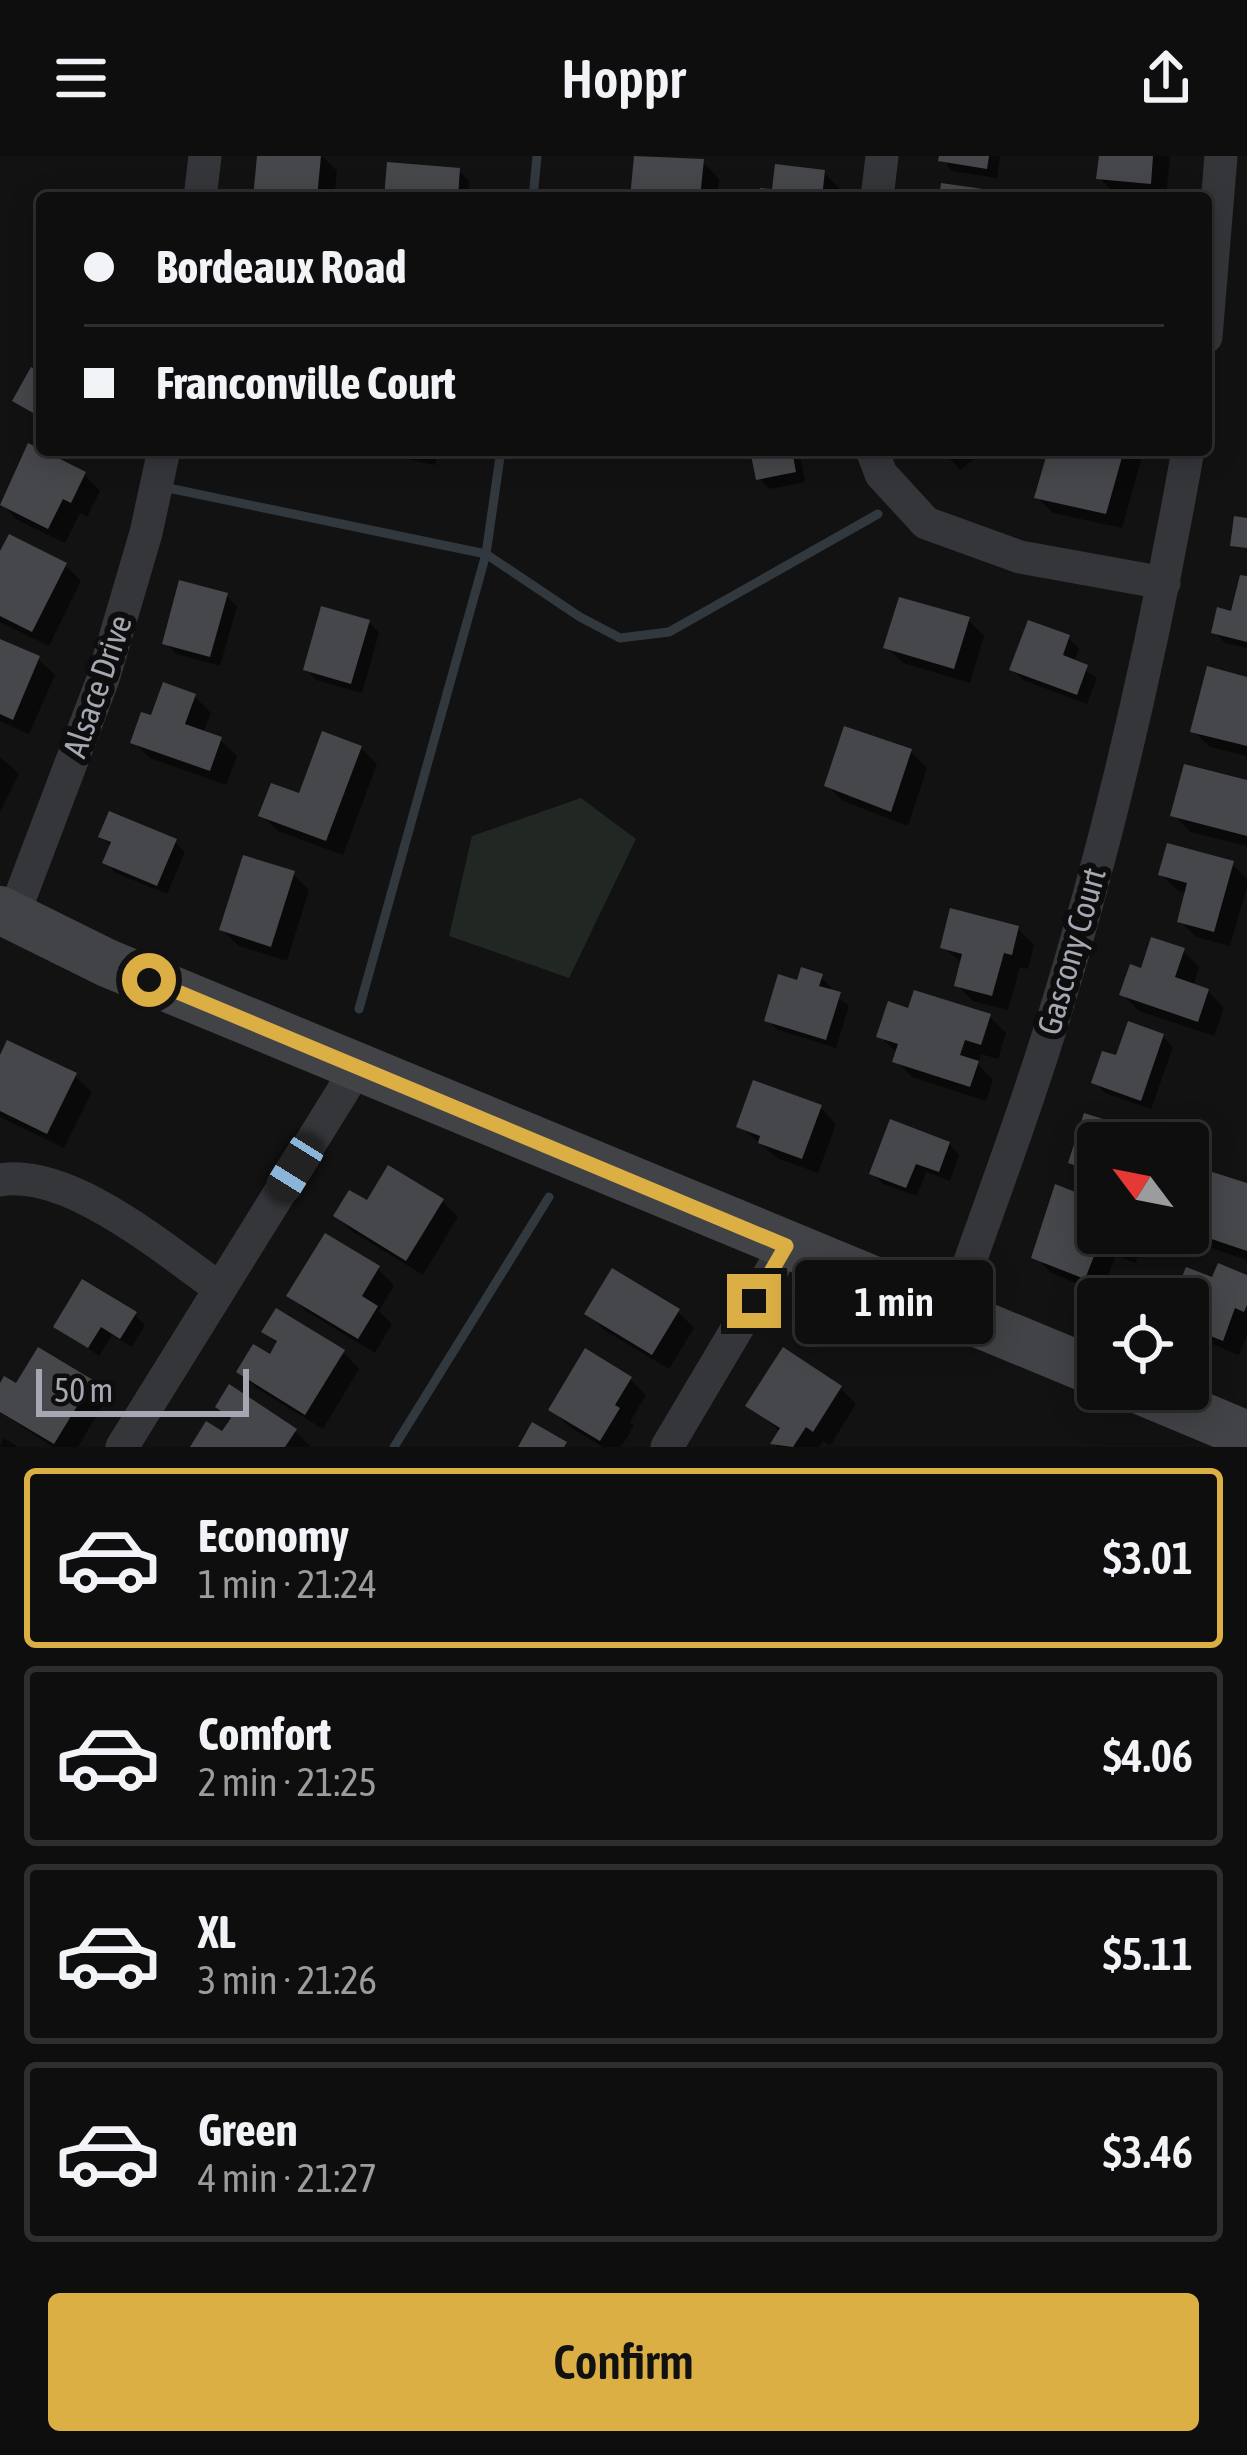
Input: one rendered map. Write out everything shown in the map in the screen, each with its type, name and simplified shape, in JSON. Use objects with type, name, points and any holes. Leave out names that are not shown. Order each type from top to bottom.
[{"type":"street","points":[[201,192],[206,156]]},
{"type":"street","points":[[878,192],[882,156]]},
{"type":"street","points":[[1212,265],[1221,156]]},
{"type":"street","name":"Alsace Drive","points":[[6,913],[103,679],[163,456]]},
{"type":"street","points":[[874,456],[881,474],[926,523],[1020,557],[1165,583]]},
{"type":"street","name":"Gascony Court","points":[[952,1312],[1054,1015],[1113,805],[1165,583],[1187,456]]},
{"type":"street","points":[[6,913],[107,964],[1077,1364]]},
{"type":"street","points":[[122,1447],[359,1065]]},
{"type":"street","points":[[0,1180],[21,1176],[101,1204],[219,1288]]},
{"type":"street","points":[[667,1447],[786,1246]]},
{"type":"street","points":[[1187,1410],[1247,1435]]},
{"type":"shaded area","points":[[581,798],[636,839],[569,978],[449,936],[472,836]]},
{"type":"building","points":[[257,156],[321,156],[318,192],[254,192]]},
{"type":"building","points":[[634,156],[704,159],[701,192],[631,192]]},
{"type":"building","points":[[939,156],[989,156],[987,169],[938,161]]},
{"type":"building","points":[[1099,156],[1153,156],[1151,184],[1096,179]]},
{"type":"building","points":[[387,162],[460,168],[458,192],[384,192]]},
{"type":"building","points":[[775,164],[825,170],[823,192],[760,192],[760,188],[772,189]]},
{"type":"building","points":[[941,183],[997,191],[997,192],[940,192]]},
{"type":"building","points":[[31,367],[36,370],[36,415],[12,401]]},
{"type":"building","points":[[28,443],[36,447],[36,456],[54,456],[86,472],[71,503],[63,499],[48,529],[0,505]]},
{"type":"building","points":[[751,456],[793,456],[796,472],[756,480]]},
{"type":"building","points":[[1046,456],[1122,456],[1106,514],[1034,498]]},
{"type":"building","points":[[1234,516],[1247,518],[1247,548],[1230,546]]},
{"type":"building","points":[[9,534],[67,563],[32,632],[0,616],[0,551]]},
{"type":"building","points":[[1240,575],[1247,576],[1247,642],[1211,633],[1217,607],[1231,611]]},
{"type":"building","points":[[179,580],[228,593],[210,657],[162,644]]},
{"type":"building","points":[[899,597],[970,617],[954,669],[883,648]]},
{"type":"building","points":[[321,606],[370,620],[351,684],[303,670]]},
{"type":"building","points":[[1028,620],[1070,635],[1063,655],[1088,665],[1077,695],[1009,670]]},
{"type":"building","points":[[0,639],[40,656],[13,720],[0,714]]},
{"type":"building","points":[[1207,666],[1247,677],[1247,746],[1190,732]]},
{"type":"building","points":[[163,682],[196,694],[185,724],[222,737],[210,771],[130,743],[141,712],[151,715]]},
{"type":"building","points":[[844,726],[912,749],[891,812],[824,786]]},
{"type":"building","points":[[322,731],[362,746],[326,841],[258,816],[271,783],[299,793]]},
{"type":"building","points":[[1184,764],[1247,780],[1247,836],[1170,816]]},
{"type":"building","points":[[109,811],[177,839],[157,886],[102,863],[111,842],[98,837]]},
{"type":"building","points":[[1167,843],[1234,861],[1214,932],[1177,922],[1187,883],[1158,875]]},
{"type":"building","points":[[243,855],[295,871],[271,947],[219,930]]},
{"type":"building","points":[[950,908],[1019,926],[1012,955],[1004,953],[992,996],[954,986],[962,954],[940,948]]},
{"type":"building","points":[[1151,937],[1185,948],[1175,977],[1209,989],[1198,1022],[1119,995],[1130,964],[1141,968]]},
{"type":"building","points":[[801,967],[823,974],[819,986],[841,992],[826,1040],[764,1021],[778,974],[797,980]]},
{"type":"building","points":[[914,990],[991,1014],[981,1045],[965,1040],[960,1055],[979,1061],[970,1087],[892,1062],[898,1044],[876,1037],[888,1001],[908,1008]]},
{"type":"building","points":[[1128,1021],[1164,1034],[1141,1101],[1091,1083],[1102,1051],[1116,1055]]},
{"type":"building","points":[[7,1040],[77,1073],[47,1134],[0,1111],[0,1055]]},
{"type":"building","points":[[753,1080],[822,1105],[802,1159],[758,1143],[760,1136],[736,1127]]},
{"type":"building","points":[[1084,1113],[1113,1122],[1081,1122]]},
{"type":"building","points":[[890,1119],[950,1142],[939,1172],[916,1164],[906,1188],[869,1174]]},
{"type":"building","points":[[1077,1135],[1077,1166],[1068,1163]]},
{"type":"building","points":[[388,1165],[444,1199],[406,1261],[333,1216],[349,1190],[367,1200]]},
{"type":"building","points":[[1209,1171],[1247,1183],[1247,1251],[1209,1238]]},
{"type":"building","points":[[1055,1184],[1077,1193],[1077,1254],[1095,1254],[1085,1278],[1031,1258]]},
{"type":"building","points":[[325,1233],[380,1266],[362,1296],[378,1306],[358,1339],[286,1296]]},
{"type":"building","points":[[1218,1263],[1247,1275],[1247,1305],[1244,1312],[1235,1308],[1223,1341],[1209,1335],[1209,1278],[1182,1278],[1186,1267],[1212,1277]]},
{"type":"building","points":[[612,1268],[680,1309],[652,1355],[584,1314]]},
{"type":"building","points":[[82,1279],[137,1312],[120,1339],[101,1327],[88,1348],[53,1327]]},
{"type":"building","points":[[276,1308],[345,1350],[305,1415],[236,1372],[253,1344],[270,1354],[277,1341],[261,1332]]},
{"type":"building","points":[[38,1347],[93,1380],[54,1444],[0,1412],[4,1376],[16,1383]]},
{"type":"building","points":[[783,1347],[842,1386],[813,1432],[806,1427],[793,1447],[770,1444],[780,1428],[745,1406]]},
{"type":"building","points":[[585,1348],[632,1377],[600,1441],[548,1410]]},
{"type":"building","points":[[229,1384],[297,1429],[285,1447],[190,1447],[206,1421],[222,1431],[231,1418],[215,1407]]},
{"type":"building","points":[[532,1422],[567,1442],[564,1447],[518,1447]]},
{"type":"waterway","points":[[534,192],[537,156]]},
{"type":"waterway","points":[[359,1009],[486,554],[500,456]]},
{"type":"waterway","points":[[173,489],[486,554],[620,638],[669,632],[878,514]]},
{"type":"waterway","points":[[394,1447],[549,1197]]},
{"type":"route","points":[[149,980],[786,1246],[754,1301]]}]
